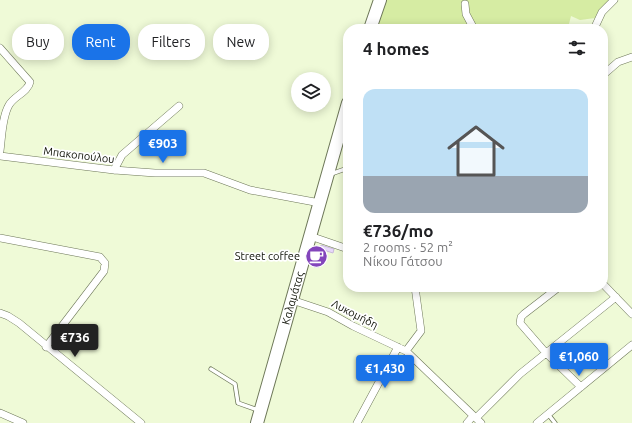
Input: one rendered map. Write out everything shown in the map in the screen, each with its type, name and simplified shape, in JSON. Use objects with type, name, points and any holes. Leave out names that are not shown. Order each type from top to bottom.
[{"type":"main road","points":[[372,24],[380,0]]},
{"type":"main road","name":"Καλαμάτας","points":[[257,423],[343,121]]},
{"type":"street","points":[[596,24],[602,12],[614,0]]},
{"type":"street","points":[[465,4],[466,14],[471,24]]},
{"type":"street","points":[[0,48],[23,73],[30,84],[9,105],[5,116],[0,150]]},
{"type":"street","points":[[608,71],[618,62],[632,57]]},
{"type":"street","points":[[114,170],[122,155],[179,106]]},
{"type":"street","name":"Μπακοπούλου","points":[[0,156],[114,170],[155,173],[204,173],[250,190],[320,203]]},
{"type":"street","points":[[310,236],[343,247]]},
{"type":"street","points":[[0,238],[100,257],[105,263],[104,271],[46,347]]},
{"type":"street","points":[[608,289],[632,314]]},
{"type":"street","points":[[406,351],[421,331],[416,292]]},
{"type":"street","points":[[553,292],[524,314],[520,319],[523,327],[546,353],[581,387]]},
{"type":"street","points":[[467,423],[477,419],[520,374],[616,297]]},
{"type":"street","name":"Λυκομήδη","points":[[292,300],[328,312],[353,326],[406,351],[477,419]]},
{"type":"street","points":[[0,313],[12,318],[141,423]]},
{"type":"street","points":[[536,423],[632,345]]},
{"type":"street","points":[[360,422],[398,347]]},
{"type":"street","points":[[0,413],[23,423]]},
{"type":"lane","points":[[328,175],[343,170]]},
{"type":"lane","points":[[211,368],[235,384],[238,403],[260,411]]},
{"type":"lane","points":[[548,414],[555,423]]},
{"type":"green space","points":[[386,0],[610,0],[599,10],[595,18],[580,20],[571,16],[569,24],[379,24]]},
{"type":"building","points":[[321,245],[334,249],[333,253],[320,249]]},
{"type":"place","name":"Street coffee","points":[[316,256]]}]
